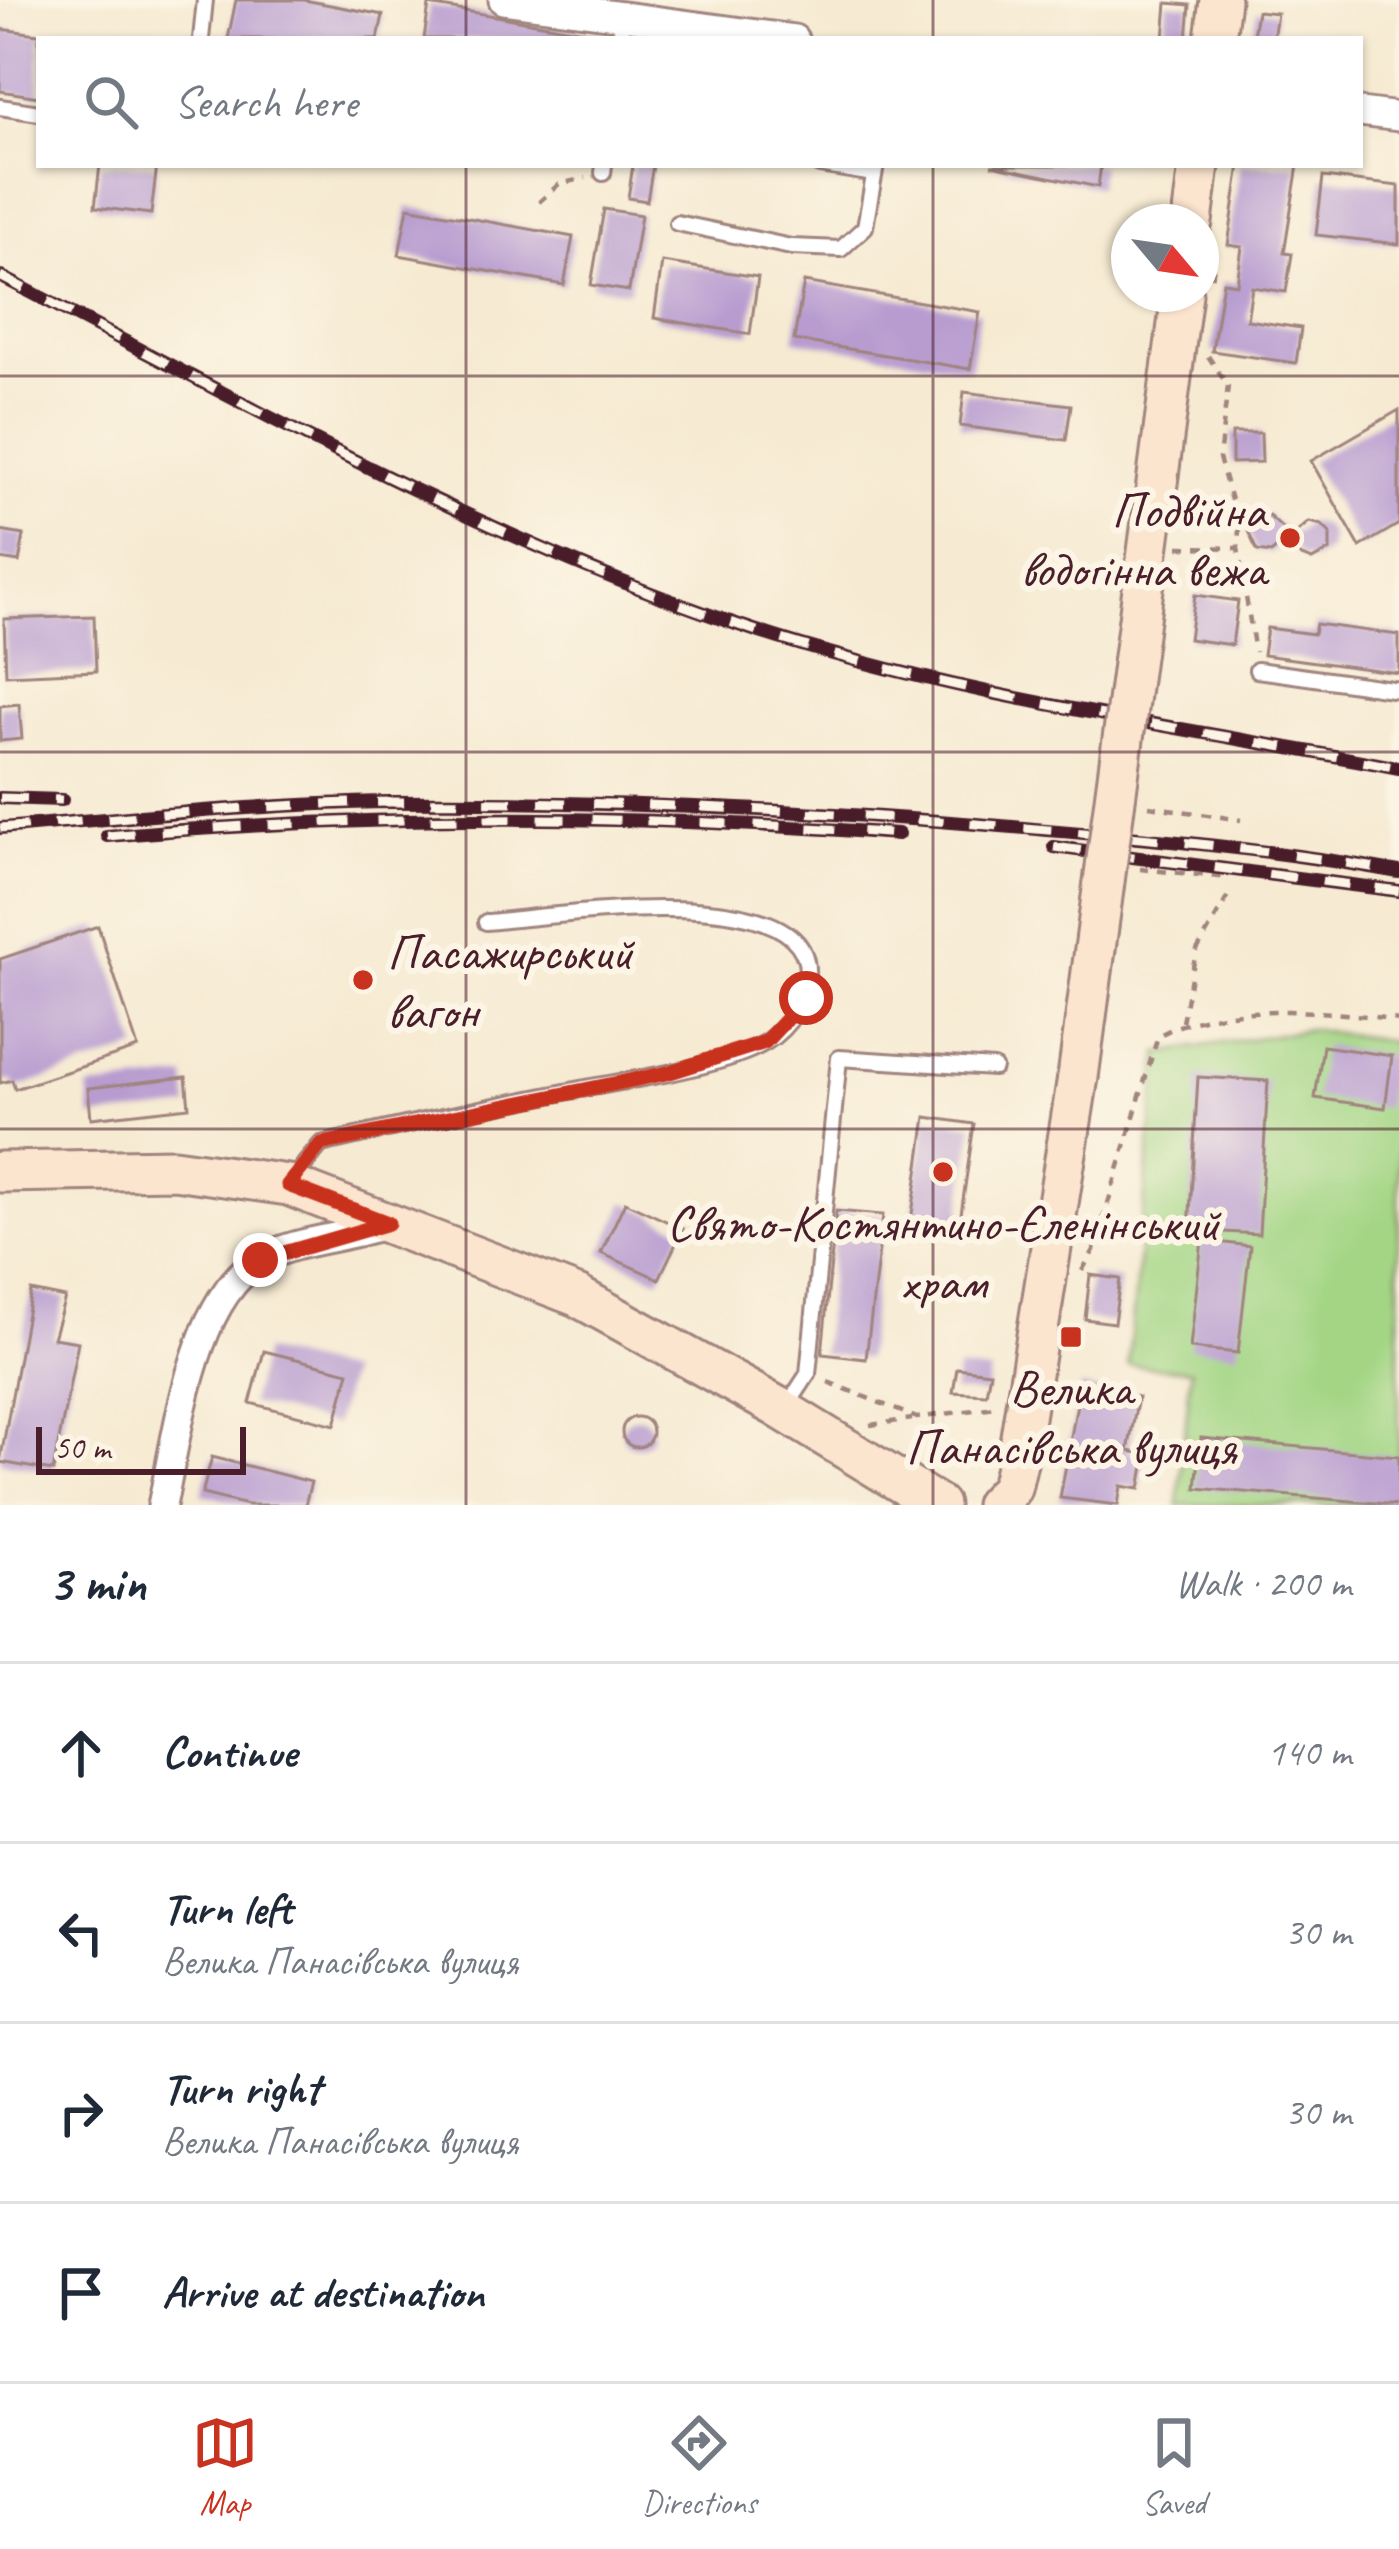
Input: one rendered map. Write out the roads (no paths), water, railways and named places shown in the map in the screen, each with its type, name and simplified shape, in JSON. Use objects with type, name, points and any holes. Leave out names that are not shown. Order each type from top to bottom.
[{"type":"street","points":[[502,0],[621,29],[742,36]]},
{"type":"street","points":[[1215,36],[1220,0]]},
{"type":"street","points":[[1363,112],[1399,117]]},
{"type":"street","points":[[1198,204],[1199,168]]},
{"type":"street","points":[[1006,1500],[1078,1077],[1193,312]]},
{"type":"street","points":[[0,1172],[174,1169],[288,1185],[577,1296],[783,1411],[938,1505]]},
{"type":"street","points":[[162,1505],[198,1351],[223,1296],[260,1260],[388,1223]]},
{"type":"lane","points":[[201,36],[205,0]]},
{"type":"lane","points":[[0,107],[36,113]]},
{"type":"lane","points":[[677,223],[790,247],[841,249],[865,227],[875,170]]},
{"type":"lane","points":[[1256,670],[1399,690]]},
{"type":"lane","points":[[288,1185],[321,1144],[667,1073],[765,1042],[806,998],[808,962],[789,931],[752,918],[704,908],[485,922]]},
{"type":"lane","points":[[783,1411],[808,1374],[839,1058],[994,1068]]},
{"type":"railway","points":[[0,276],[453,508],[640,589],[736,624],[981,691],[1399,768]]},
{"type":"railway","points":[[0,798],[62,800]]},
{"type":"railway","points":[[0,828],[342,803],[620,804],[1101,834],[1399,872]]},
{"type":"railway","points":[[107,836],[304,823],[503,819],[898,834]]},
{"type":"railway","points":[[1054,847],[1399,891]]},
{"type":"place","name":"Подвійна водогінна вежа","points":[[1290,538]]},
{"type":"place","name":"Пасажирський вагон","points":[[363,980]]},
{"type":"place","name":"Свято-Костянтино-Єленінський храм","points":[[943,1172]]},
{"type":"place","name":"Велика Панасівська вулиця","points":[[1071,1337]]}]
